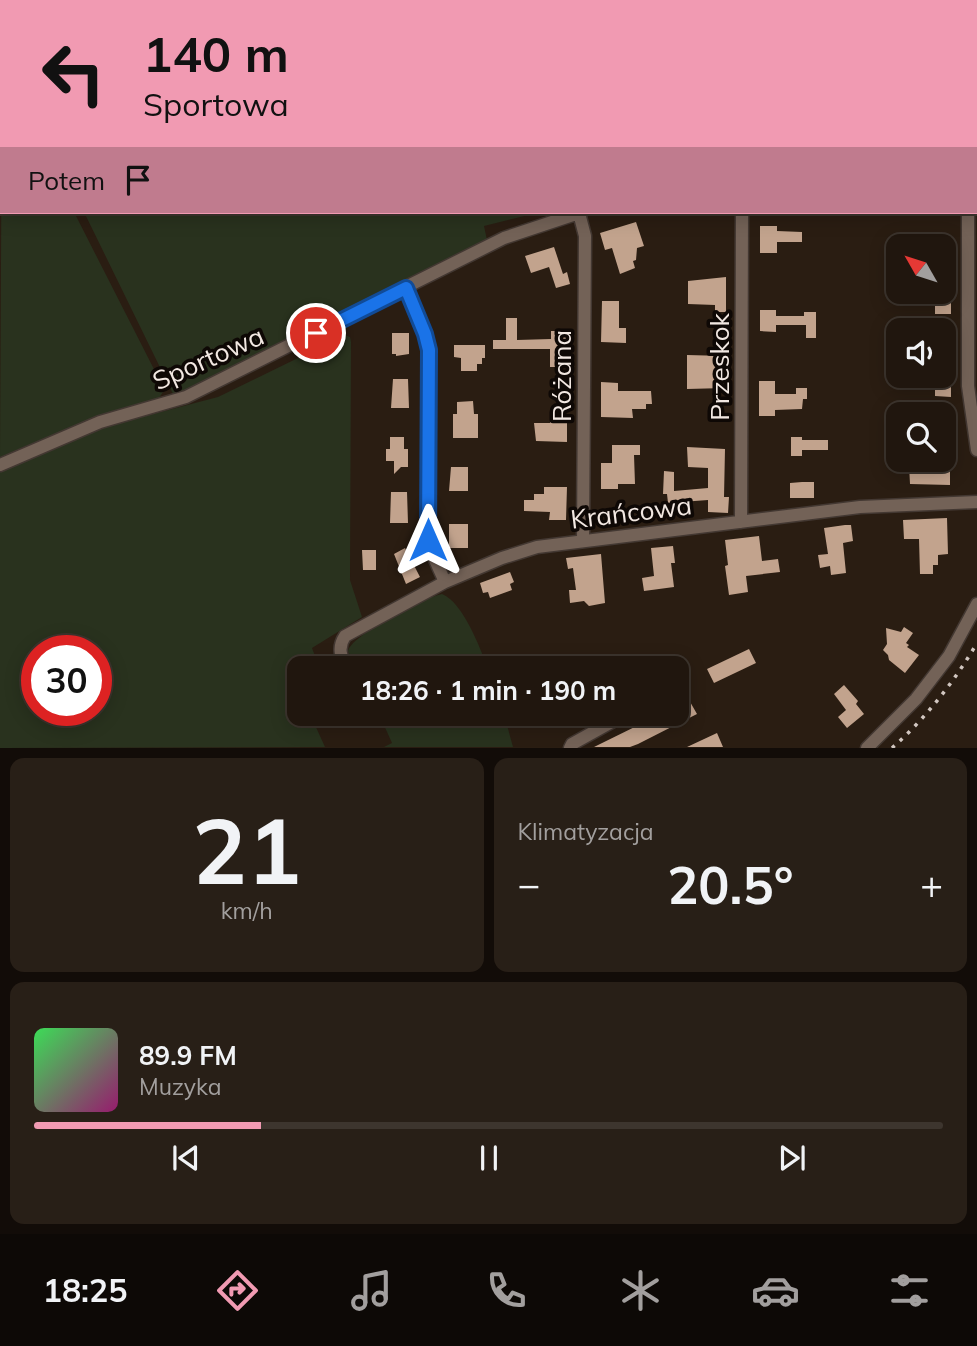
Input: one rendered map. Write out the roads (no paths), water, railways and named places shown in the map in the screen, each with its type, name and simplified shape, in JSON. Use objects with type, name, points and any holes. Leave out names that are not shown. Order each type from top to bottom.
[{"type":"street","name":"Sportowa","points":[[0,465],[100,422],[179,400],[509,236],[575,214]]},
{"type":"street","name":"Różana","points":[[581,214],[585,236],[583,541]]},
{"type":"street","name":"Przeskok","points":[[741,522],[742,214]]},
{"type":"street","points":[[968,214],[968,386],[977,450]]},
{"type":"street","points":[[406,288],[429,347],[428,536],[431,551],[445,582]]},
{"type":"street","name":"Krańcowa","points":[[342,656],[340,652],[345,636],[445,582],[522,551],[583,541],[860,508],[977,502]]},
{"type":"street","points":[[867,747],[916,699],[949,656],[977,604]]},
{"type":"street","points":[[570,747],[604,726]]},
{"type":"railway","points":[[892,748],[939,699],[977,643]]}]
